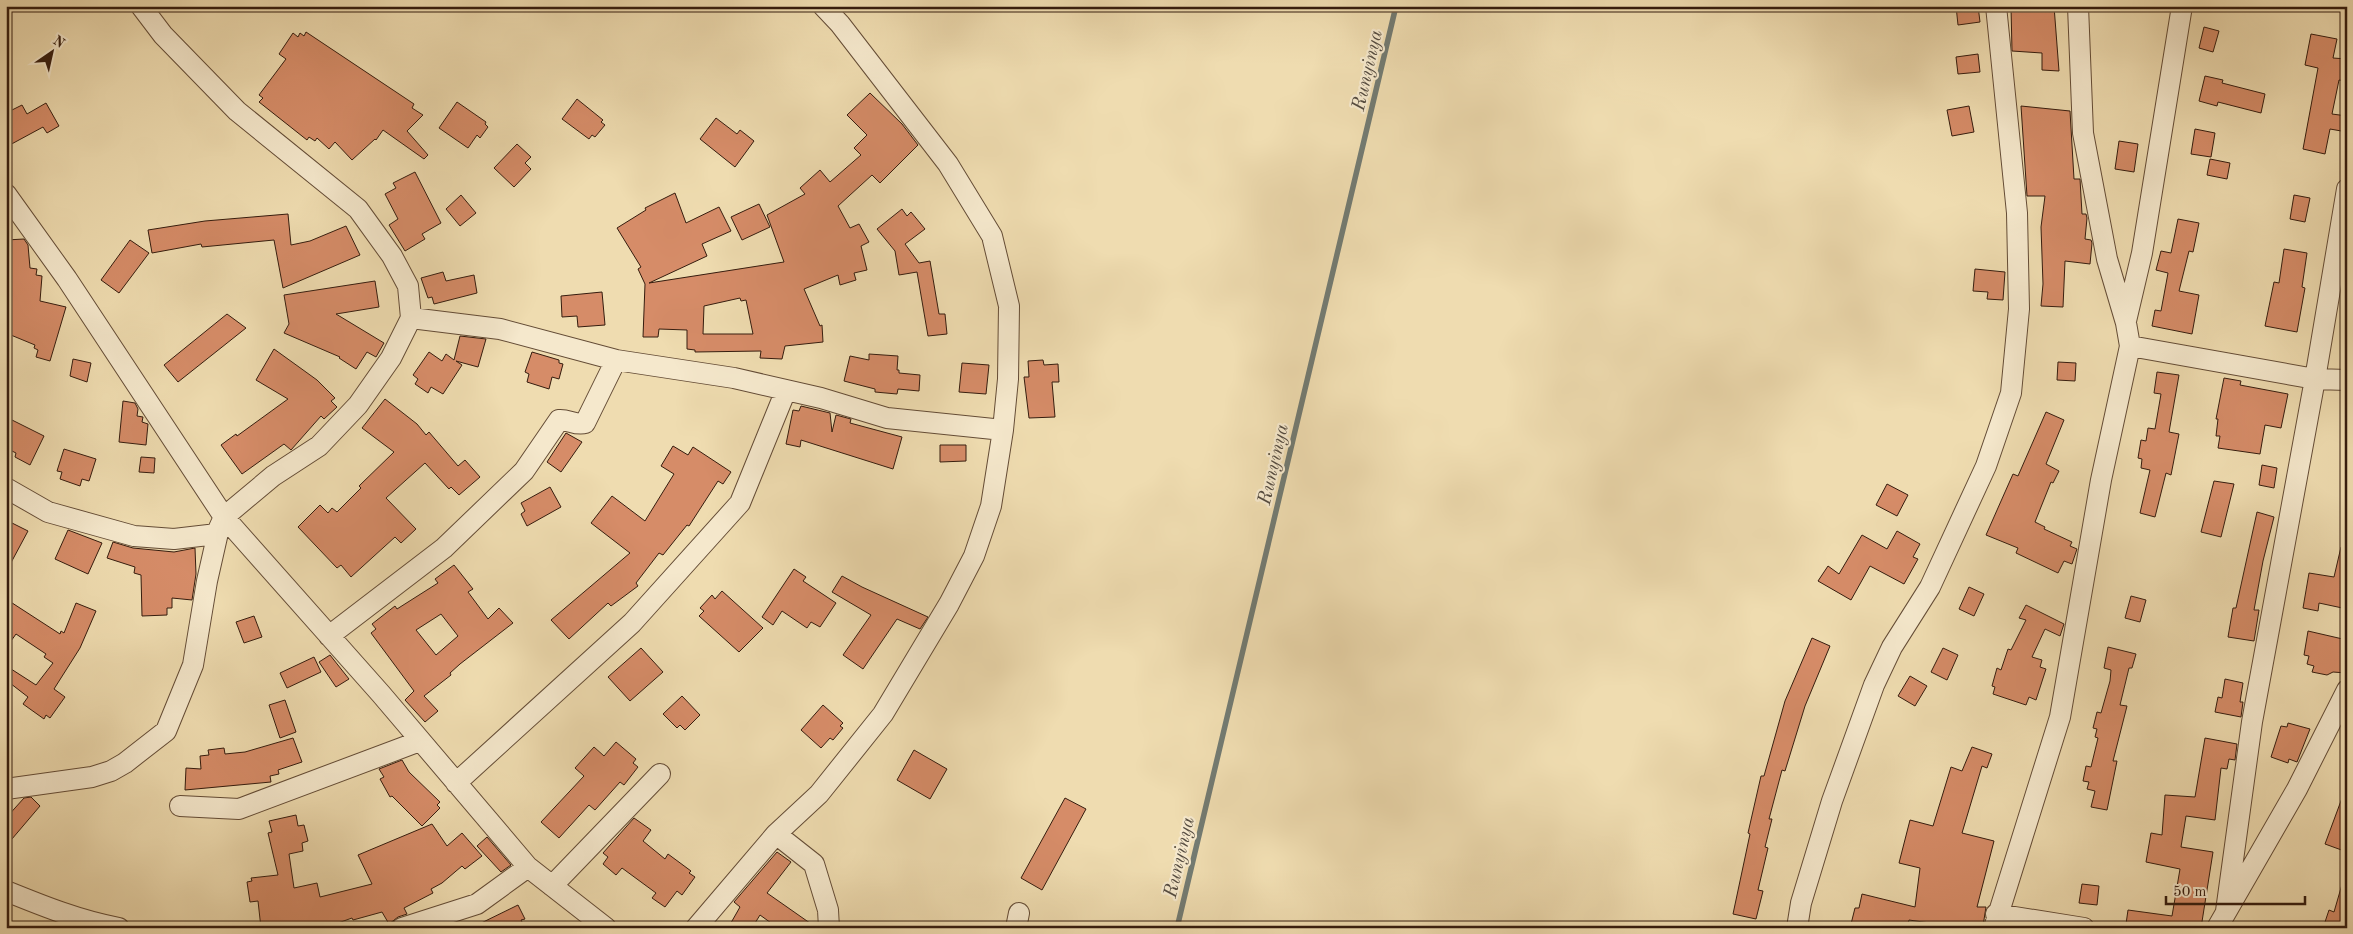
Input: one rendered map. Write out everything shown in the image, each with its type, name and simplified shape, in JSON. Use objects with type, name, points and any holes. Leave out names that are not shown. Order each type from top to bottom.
[{"type":"street","points":[[6,488],[48,512],[134,536],[174,539],[221,525],[273,476],[320,446],[352,412],[391,358],[411,318],[408,286],[392,256],[358,209],[237,111],[163,36],[141,6]]},
{"type":"street","points":[[696,928],[776,834],[819,794],[883,714],[974,556],[991,506],[1003,430],[1008,379],[1009,306],[992,236],[948,164],[840,24],[823,6]]},
{"type":"street","points":[[1797,928],[1801,903],[1832,801],[1874,684],[1892,647],[1930,587],[1986,466],[2011,393],[2019,309],[2017,214],[1996,6]]},
{"type":"street","points":[[2078,6],[2083,134],[2107,259],[2126,323],[2130,346],[2101,480],[2060,717],[2017,860],[1995,921],[2084,928]]},
{"type":"street","points":[[2126,323],[2142,253],[2182,6]]},
{"type":"street","points":[[2222,920],[2252,722],[2315,379],[2347,189]]},
{"type":"street","points":[[6,194],[67,279],[221,525],[329,636],[528,867],[606,928]]},
{"type":"street","points":[[411,318],[500,330],[616,360],[734,378],[821,398],[887,418],[1003,430]]},
{"type":"street","points":[[2130,346],[2315,379],[2347,380]]},
{"type":"street","points":[[329,636],[444,548],[524,471],[559,420],[580,424],[585,423],[616,360]]},
{"type":"street","points":[[456,783],[632,623],[740,503],[786,390]]},
{"type":"street","points":[[6,789],[92,777],[111,771],[125,763],[166,731],[193,665],[221,525]]},
{"type":"street","points":[[2222,920],[2297,789],[2347,690]]},
{"type":"street","points":[[180,806],[239,809],[420,741]]},
{"type":"street","points":[[552,886],[660,774]]},
{"type":"street","points":[[776,834],[814,864],[828,910],[829,928]]},
{"type":"street","points":[[402,928],[477,904],[528,867]]},
{"type":"street","points":[[6,891],[41,906],[119,928]]},
{"type":"building","points":[[1956,6],[1978,6],[1980,22],[1958,25]]},
{"type":"building","points":[[2054,6],[2059,71],[2042,70],[2042,53],[2012,51],[2011,7]]},
{"type":"building","points":[[2204,27],[2219,31],[2213,52],[2199,48]]},
{"type":"building","points":[[306,32],[414,104],[412,108],[423,115],[407,131],[428,155],[424,159],[383,130],[376,140],[352,160],[335,142],[329,149],[317,138],[315,141],[309,137],[307,140],[259,102],[263,98],[259,95],[286,59],[279,54],[293,33],[298,37],[300,33],[304,36]]},
{"type":"building","points":[[2311,34],[2337,39],[2333,58],[2347,59],[2347,81],[2339,80],[2332,114],[2347,116],[2347,132],[2330,129],[2325,154],[2303,149],[2318,68],[2305,65]]},
{"type":"building","points":[[1978,54],[1980,72],[1958,74],[1956,57]]},
{"type":"building","points":[[2205,76],[2223,80],[2222,83],[2265,94],[2261,113],[2218,102],[2217,106],[2199,101]]},
{"type":"building","points":[[870,93],[902,124],[918,145],[880,183],[872,175],[838,206],[850,228],[859,224],[869,242],[861,246],[867,270],[854,273],[856,280],[840,285],[838,275],[804,289],[820,326],[822,325],[823,342],[785,346],[782,359],[760,358],[761,351],[695,352],[695,350],[687,349],[687,330],[659,329],[658,337],[643,337],[645,284],[638,269],[641,267],[617,228],[646,210],[645,208],[675,193],[686,223],[719,207],[731,231],[702,244],[707,256],[649,283],[784,262],[767,215],[805,194],[800,188],[820,170],[830,182],[861,155],[854,148],[867,135],[847,115]],"holes":[[[740,298],[741,301],[746,300],[753,334],[703,334],[704,306]]]},
{"type":"building","points":[[577,99],[603,120],[601,122],[605,125],[595,137],[592,135],[589,139],[562,119]]},
{"type":"building","points":[[457,102],[486,122],[485,124],[488,127],[480,138],[477,135],[468,148],[439,128]]},
{"type":"building","points":[[46,103],[59,126],[47,133],[43,127],[6,147],[6,113],[22,105],[27,114]]},
{"type":"building","points":[[1969,106],[1974,132],[1952,136],[1947,110]]},
{"type":"building","points":[[2021,106],[2070,111],[2074,179],[2080,179],[2082,214],[2086,214],[2087,218],[2085,239],[2091,240],[2092,243],[2090,264],[2065,261],[2063,307],[2041,306],[2043,284],[2041,227],[2045,196],[2027,196]]},
{"type":"building","points":[[716,118],[737,134],[740,130],[754,141],[735,167],[700,139]]},
{"type":"building","points":[[2195,129],[2215,133],[2211,157],[2191,154]]},
{"type":"building","points":[[2119,141],[2138,144],[2134,172],[2115,169]]},
{"type":"building","points":[[517,144],[531,157],[525,163],[531,169],[514,187],[494,168]]},
{"type":"building","points":[[2210,159],[2230,163],[2227,179],[2207,175]]},
{"type":"building","points":[[415,172],[441,223],[422,234],[425,239],[405,251],[389,225],[398,219],[385,194],[396,188],[393,183]]},
{"type":"building","points":[[461,195],[476,213],[460,226],[446,209]]},
{"type":"building","points":[[2294,195],[2310,198],[2305,222],[2290,219]]},
{"type":"building","points":[[759,204],[770,227],[742,240],[731,217]]},
{"type":"building","points":[[902,209],[907,216],[911,212],[925,229],[905,244],[919,263],[930,261],[939,314],[945,314],[947,334],[928,336],[917,272],[899,275],[895,251],[877,229]]},
{"type":"building","points":[[288,214],[291,245],[310,241],[346,226],[360,255],[283,288],[274,240],[202,247],[201,244],[152,253],[148,230],[205,221]]},
{"type":"building","points":[[2178,219],[2199,223],[2193,252],[2189,251],[2179,291],[2199,295],[2192,334],[2152,326],[2155,310],[2161,311],[2168,273],[2156,270],[2161,251],[2171,253]]},
{"type":"building","points":[[24,239],[28,245],[30,268],[37,269],[36,275],[42,276],[40,301],[66,307],[50,361],[36,357],[38,350],[34,348],[35,345],[6,333],[10,260],[6,260],[6,240]]},
{"type":"building","points":[[130,240],[149,253],[119,293],[101,280]]},
{"type":"building","points":[[2284,249],[2307,253],[2302,287],[2305,288],[2297,332],[2265,326],[2274,282],[2279,283]]},
{"type":"building","points":[[1975,269],[2005,272],[2003,300],[1987,299],[1988,292],[1973,291]]},
{"type":"building","points":[[443,272],[446,281],[474,275],[477,293],[434,304],[432,297],[428,298],[421,278]]},
{"type":"building","points":[[375,281],[379,307],[336,314],[384,343],[376,357],[367,352],[356,369],[340,357],[284,333],[289,324],[284,295]]},
{"type":"building","points":[[602,292],[605,325],[578,327],[577,316],[562,317],[561,296]]},
{"type":"building","points":[[227,314],[246,328],[178,382],[164,365]]},
{"type":"building","points":[[460,336],[486,339],[478,367],[456,361],[462,365],[443,394],[431,387],[428,393],[415,384],[418,379],[413,375],[429,352],[442,361],[446,354],[454,360]]},
{"type":"building","points":[[274,349],[317,380],[335,398],[331,401],[337,407],[324,419],[321,416],[291,450],[284,444],[242,474],[221,445],[236,434],[237,436],[288,399],[256,380]]},
{"type":"building","points":[[532,352],[559,360],[559,363],[563,364],[559,379],[552,377],[549,389],[527,382],[529,374],[525,372]]},
{"type":"building","points":[[869,354],[898,356],[897,370],[899,370],[899,373],[920,375],[919,391],[898,389],[897,394],[875,392],[875,389],[844,381],[850,356],[869,360]]},
{"type":"building","points":[[73,359],[91,363],[87,382],[70,376]]},
{"type":"building","points":[[1043,360],[1044,365],[1058,364],[1059,382],[1052,382],[1055,417],[1029,418],[1024,377],[1029,377],[1028,361]]},
{"type":"building","points":[[2058,362],[2076,363],[2075,381],[2057,380]]},
{"type":"building","points":[[962,363],[989,365],[986,394],[959,392]]},
{"type":"building","points":[[2157,372],[2179,375],[2169,432],[2179,434],[2171,475],[2166,473],[2155,517],[2140,513],[2150,470],[2141,468],[2142,459],[2138,458],[2141,440],[2146,441],[2148,428],[2155,429],[2161,394],[2154,393]]},
{"type":"building","points":[[2224,378],[2241,381],[2240,385],[2288,394],[2281,428],[2265,425],[2260,454],[2218,448],[2220,436],[2216,436],[2218,419],[2216,419]]},
{"type":"building","points":[[385,399],[417,424],[426,435],[429,432],[458,466],[465,460],[480,477],[459,495],[451,487],[449,489],[425,463],[386,498],[416,529],[401,543],[395,537],[351,577],[341,565],[337,568],[298,527],[320,505],[328,513],[332,508],[337,512],[361,488],[359,486],[394,452],[362,428]]},
{"type":"building","points":[[123,401],[135,403],[138,409],[137,416],[143,417],[142,422],[148,424],[146,445],[119,442]]},
{"type":"building","points":[[801,406],[830,413],[832,432],[836,415],[851,419],[850,423],[902,437],[893,469],[801,440],[800,447],[786,444],[793,410],[799,411]]},
{"type":"building","points":[[2046,412],[2064,420],[2046,464],[2059,471],[2053,483],[2051,482],[2035,522],[2045,527],[2044,529],[2072,542],[2070,546],[2077,549],[2072,564],[2064,561],[2058,573],[2016,553],[2018,548],[1986,535],[2013,474],[2018,476]]},
{"type":"building","points":[[12,420],[44,436],[30,465],[15,457],[16,453],[6,448],[6,432]]},
{"type":"building","points":[[566,433],[582,442],[561,472],[547,462]]},
{"type":"building","points":[[940,445],[966,445],[966,461],[940,462]]},
{"type":"building","points":[[673,446],[688,455],[693,447],[731,472],[723,484],[718,481],[689,526],[687,525],[663,555],[659,553],[636,583],[638,586],[611,606],[608,603],[569,639],[551,620],[630,553],[591,523],[612,496],[645,521],[674,474],[661,466]]},
{"type":"building","points":[[64,449],[96,459],[89,481],[82,479],[80,486],[60,479],[62,472],[57,471]]},
{"type":"building","points":[[141,457],[155,458],[154,473],[139,472]]},
{"type":"building","points":[[2262,465],[2277,468],[2274,488],[2259,485]]},
{"type":"building","points":[[2214,481],[2234,484],[2221,537],[2201,532]]},
{"type":"building","points":[[1887,484],[1908,495],[1897,516],[1876,505]]},
{"type":"building","points":[[550,487],[561,507],[527,526],[521,514],[525,511],[521,503]]},
{"type":"building","points":[[2257,512],[2274,517],[2263,561],[2254,610],[2259,610],[2254,641],[2228,637],[2233,608],[2236,608]]},
{"type":"building","points":[[6,520],[28,531],[6,572]]},
{"type":"building","points":[[68,530],[102,543],[88,574],[55,559]]},
{"type":"building","points":[[1897,531],[1920,544],[1913,557],[1918,559],[1904,584],[1870,566],[1851,600],[1818,581],[1828,566],[1839,574],[1862,535],[1887,549]]},
{"type":"building","points":[[113,542],[133,548],[174,552],[195,548],[196,574],[192,600],[172,598],[172,608],[167,608],[167,615],[142,616],[141,575],[134,573],[135,567],[107,558]]},
{"type":"building","points":[[2341,547],[2347,547],[2347,609],[2319,603],[2318,611],[2303,608],[2309,573],[2334,577]]},
{"type":"building","points":[[454,565],[473,589],[468,592],[488,619],[499,608],[513,623],[460,664],[450,673],[451,675],[424,696],[438,711],[425,722],[405,700],[414,691],[371,633],[376,629],[372,624],[395,606],[397,609],[438,583],[435,579]],"holes":[[[441,614],[458,636],[436,655],[416,630]]]},
{"type":"building","points":[[794,569],[806,577],[803,581],[836,603],[820,627],[811,622],[807,628],[782,611],[773,625],[762,617]]},
{"type":"building","points":[[842,576],[928,617],[920,629],[897,619],[863,669],[843,655],[871,615],[832,592]]},
{"type":"building","points":[[1969,587],[1984,594],[1974,616],[1959,609]]},
{"type":"building","points":[[722,591],[763,628],[739,652],[699,616],[704,611],[700,608],[712,595],[715,599]]},
{"type":"building","points":[[2131,596],[2146,600],[2140,622],[2125,618]]},
{"type":"building","points":[[6,599],[60,634],[61,631],[64,633],[76,603],[96,611],[80,648],[54,689],[65,697],[50,718],[46,715],[44,719],[23,704],[28,697],[6,680],[8,667],[36,685],[53,663],[44,657],[46,654],[16,634],[6,648]]},
{"type":"building","points":[[2026,605],[2064,624],[2060,636],[2045,629],[2032,657],[2042,660],[2040,667],[2046,669],[2036,700],[2029,697],[2026,705],[1993,694],[1995,687],[1992,686],[1997,668],[2001,670],[2008,649],[2011,650],[2026,620],[2019,618]]},
{"type":"building","points":[[254,616],[262,637],[244,643],[236,622]]},
{"type":"building","points":[[2308,631],[2347,640],[2347,673],[2333,672],[2327,675],[2312,672],[2314,666],[2307,664],[2309,656],[2304,655]]},
{"type":"building","points":[[1812,638],[1830,646],[1805,706],[1785,771],[1782,770],[1769,819],[1772,819],[1765,847],[1768,848],[1758,890],[1763,891],[1756,919],[1733,914],[1761,776],[1764,776],[1785,701]]},
{"type":"building","points":[[2108,647],[2136,654],[2132,668],[2129,668],[2120,705],[2127,706],[2113,761],[2117,761],[2107,810],[2091,807],[2095,791],[2087,789],[2089,782],[2083,781],[2086,766],[2091,767],[2098,738],[2095,737],[2097,729],[2093,728],[2097,712],[2101,713],[2110,681],[2111,670],[2104,668]]},
{"type":"building","points":[[641,648],[663,672],[630,701],[608,677]]},
{"type":"building","points":[[1943,648],[1958,655],[1947,680],[1931,672]]},
{"type":"building","points":[[330,655],[349,679],[336,687],[319,662]]},
{"type":"building","points":[[314,657],[321,672],[287,688],[280,673]]},
{"type":"building","points":[[1910,676],[1927,686],[1915,706],[1898,696]]},
{"type":"building","points":[[2225,679],[2243,683],[2240,702],[2243,702],[2241,717],[2215,712],[2218,697],[2222,698]]},
{"type":"building","points":[[682,696],[700,715],[685,730],[680,725],[677,728],[663,714]]},
{"type":"building","points":[[285,700],[296,732],[280,738],[269,705]]},
{"type":"building","points":[[823,705],[843,723],[840,726],[843,728],[833,740],[830,738],[821,748],[801,730]]},
{"type":"building","points":[[2288,723],[2310,729],[2297,762],[2289,759],[2288,763],[2271,757],[2281,726],[2287,727]]},
{"type":"building","points":[[293,738],[302,762],[278,770],[279,774],[270,776],[271,782],[185,790],[186,768],[201,769],[200,756],[209,755],[208,750],[224,748],[225,754],[245,752]]},
{"type":"building","points":[[2205,738],[2237,744],[2235,760],[2229,759],[2227,769],[2221,768],[2215,820],[2186,816],[2181,847],[2213,852],[2201,928],[2149,928],[2126,924],[2128,910],[2172,916],[2180,869],[2146,862],[2151,833],[2162,835],[2165,795],[2195,797]]},
{"type":"building","points":[[616,742],[636,759],[633,763],[638,767],[624,785],[620,782],[595,810],[589,805],[559,838],[541,822],[584,776],[575,768],[594,747],[604,756]]},
{"type":"building","points":[[1972,747],[1992,754],[1987,768],[1982,766],[1962,833],[1994,841],[1977,907],[1986,907],[1983,926],[1944,925],[1909,920],[1907,928],[1850,928],[1855,908],[1859,908],[1862,894],[1915,907],[1920,868],[1899,863],[1910,820],[1933,826],[1951,767],[1962,771]]},
{"type":"building","points":[[914,750],[947,769],[930,799],[897,780]]},
{"type":"building","points":[[402,760],[409,772],[440,802],[437,805],[440,808],[422,826],[392,796],[390,797],[380,779],[384,777],[379,769]]},
{"type":"building","points":[[2345,790],[2347,790],[2347,852],[2325,844]]},
{"type":"building","points":[[31,797],[40,806],[6,846],[6,818],[24,798]]},
{"type":"building","points":[[1065,798],[1086,809],[1042,890],[1021,878]]},
{"type":"building","points":[[296,815],[298,826],[304,825],[308,841],[302,843],[303,851],[289,854],[294,888],[317,883],[320,897],[372,884],[358,855],[432,824],[447,846],[462,833],[482,856],[465,869],[462,866],[442,883],[431,889],[433,893],[404,908],[407,914],[398,917],[389,924],[382,912],[353,920],[352,918],[324,928],[261,928],[258,901],[250,902],[247,882],[252,881],[251,878],[278,875],[268,833],[272,832],[269,821]]},
{"type":"building","points":[[634,818],[651,830],[643,841],[665,859],[668,854],[691,871],[689,873],[695,877],[682,895],[677,891],[665,907],[652,898],[656,893],[622,868],[616,875],[603,864],[608,857],[603,853]]},
{"type":"building","points":[[487,837],[511,865],[501,872],[477,846]]},
{"type":"building","points":[[777,852],[791,862],[767,893],[817,928],[778,928],[760,915],[752,928],[728,928],[740,907],[734,902]]},
{"type":"building","points":[[2343,881],[2347,882],[2347,928],[2323,928],[2329,910],[2334,912]]},
{"type":"building","points":[[2082,884],[2099,886],[2097,905],[2079,903]]},
{"type":"building","points":[[518,905],[525,919],[521,920],[525,928],[471,928]]},
{"type":"waterway","name":"Runyinya","points":[[1177,928],[1396,6]]}]
